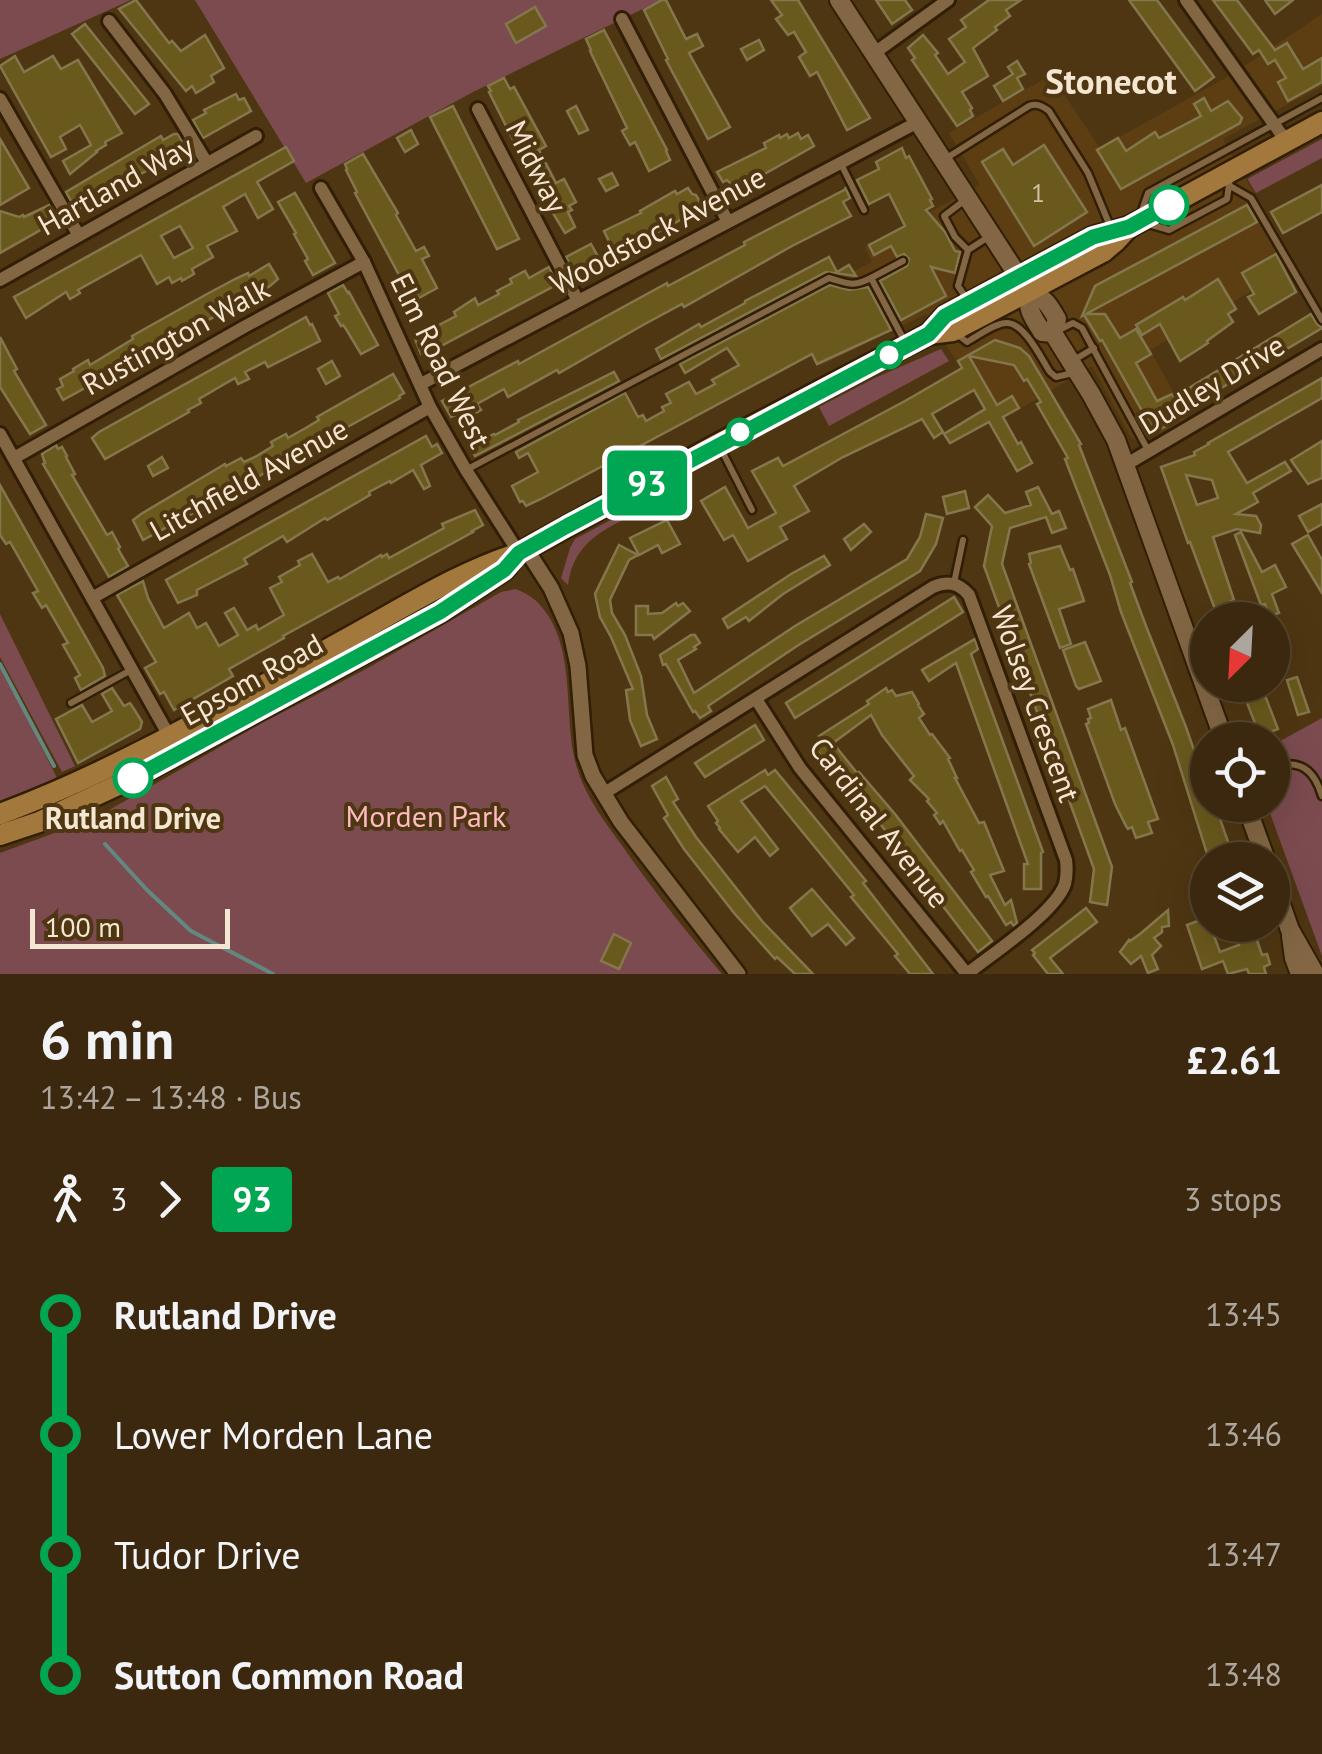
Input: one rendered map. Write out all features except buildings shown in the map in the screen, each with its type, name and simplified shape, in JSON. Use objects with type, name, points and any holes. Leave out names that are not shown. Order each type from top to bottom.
[{"type":"highway","points":[[1024,284],[1093,237],[1124,230],[1230,178],[1280,132],[1322,122]]},
{"type":"highway","name":"Epsom Road","points":[[949,323],[969,303],[1024,284]]},
{"type":"highway","name":"Epsom Road","points":[[0,814],[175,745],[440,612],[504,570],[522,551],[1024,284]]},
{"type":"highway","name":"Epsom Road","points":[[0,836],[96,797],[175,745]]},
{"type":"main road","points":[[839,0],[1024,284],[1044,298],[1057,318],[1054,333],[1104,416],[1127,464],[1218,722]]},
{"type":"main road","points":[[1290,930],[1300,974]]},
{"type":"main road","points":[[1290,930],[1314,974]]},
{"type":"street","points":[[873,54],[948,0]]},
{"type":"street","points":[[1186,0],[1280,132]]},
{"type":"street","points":[[622,19],[728,222]]},
{"type":"street","points":[[109,21],[166,94],[208,163]]},
{"type":"street","points":[[0,99],[78,234]]},
{"type":"street","name":"Midway","points":[[478,109],[578,301]]},
{"type":"street","name":"Woodstock Avenue","points":[[420,384],[918,122]]},
{"type":"street","name":"Hartland Way","points":[[0,280],[256,136]]},
{"type":"street","name":"Elm Road West","points":[[322,188],[364,262],[430,407],[466,470],[522,551]]},
{"type":"street","name":"Rustington Walk","points":[[14,458],[364,262]]},
{"type":"street","name":"Dudley Drive","points":[[1127,464],[1322,349]]},
{"type":"street","name":"Litchfield Avenue","points":[[92,598],[430,407]]},
{"type":"street","points":[[0,434],[175,745]]},
{"type":"street","points":[[522,551],[547,581],[572,634],[585,755],[603,794],[738,974]]},
{"type":"street","name":"Wolsey Crescent","points":[[603,794],[932,587],[954,583],[969,595],[1066,860],[1067,872],[1060,893],[1046,911],[967,974]]},
{"type":"street","name":"Cardinal Avenue","points":[[756,699],[800,768],[967,974]]},
{"type":"lane","points":[[943,160],[1029,106],[1042,106],[1088,173],[1109,220],[1124,230],[1148,193],[1280,132],[1322,98]]},
{"type":"lane","points":[[840,163],[864,210]]},
{"type":"lane","points":[[1230,178],[1250,198],[1322,320]]},
{"type":"lane","points":[[968,198],[944,216],[955,237],[968,250]]},
{"type":"lane","points":[[969,303],[958,286],[968,250],[992,235]]},
{"type":"lane","points":[[466,470],[829,278],[858,285],[903,261]]},
{"type":"lane","points":[[871,278],[907,345]]},
{"type":"lane","points":[[1054,333],[1072,322],[1082,328],[1149,452]]},
{"type":"lane","points":[[949,323],[967,342],[1000,324],[1012,324],[1023,331],[1056,377],[1094,348]]},
{"type":"lane","points":[[718,444],[752,510]]},
{"type":"lane","points":[[954,583],[963,540]]},
{"type":"lane","points":[[71,703],[132,670]]},
{"type":"lane","points":[[1290,765],[1304,768],[1318,784],[1322,796]]},
{"type":"shaded area","points":[[1322,14],[1322,86],[1223,139],[1295,266],[1150,350],[1188,418],[1142,443],[1135,440],[1092,366],[993,425],[926,314],[820,366],[789,305],[872,262],[865,247],[980,185],[949,133],[1051,75],[1100,148],[1236,72]]},
{"type":"green space","points":[[0,0],[131,0],[0,59]]},
{"type":"green space","points":[[195,0],[661,0],[473,92],[306,183]]},
{"type":"green space","points":[[1322,139],[1322,158],[1256,193],[1249,178]]},
{"type":"green space","points":[[941,349],[949,361],[829,426],[819,407]]},
{"type":"green space","points":[[652,498],[655,504],[588,543],[572,568],[568,585],[561,578],[575,539]]},
{"type":"green space","name":"Morden Park","points":[[516,589],[541,606],[560,642],[573,748],[591,800],[647,880],[722,974],[0,974],[0,853],[95,818],[501,592]]},
{"type":"green space","points":[[0,614],[75,766],[62,772],[0,657]]},
{"type":"green space","points":[[0,664],[57,778],[0,801]]},
{"type":"green space","points":[[1322,718],[1322,956],[1290,868],[1290,842],[1280,842],[1273,822],[1290,822],[1290,736]]},
{"type":"waterway","points":[[0,664],[54,766]]},
{"type":"waterway","points":[[105,844],[191,931],[273,974]]},
{"type":"bus line","name":"93","points":[[133,778],[440,612],[504,570],[519,553],[567,526],[929,334],[945,316],[1093,237],[1129,227],[1169,205]]},
{"type":"place","name":"Rutland Drive","points":[[133,778]]},
{"type":"district","name":"Stonecot","points":[[1111,82]]}]
